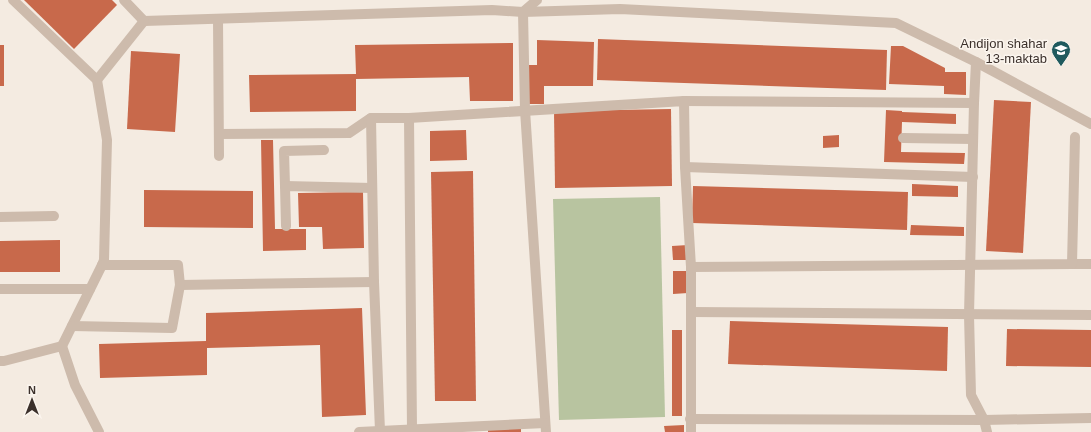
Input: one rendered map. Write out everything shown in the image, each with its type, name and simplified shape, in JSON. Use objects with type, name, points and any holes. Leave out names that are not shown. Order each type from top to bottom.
[{"type":"street","points":[[13,0],[97,80],[107,140],[104,260],[62,346],[75,385],[99,432]]},
{"type":"street","points":[[523,12],[537,0]]},
{"type":"street","points":[[127,1],[144,20],[492,10],[523,12],[620,9],[896,23],[976,62],[1091,124]]},
{"type":"street","points":[[359,432],[412,429],[545,428],[525,110],[523,12]]},
{"type":"street","points":[[218,18],[219,156]]},
{"type":"street","points":[[97,80],[144,20]]},
{"type":"street","points":[[976,62],[969,315],[971,395],[984,420],[987,432]]},
{"type":"street","points":[[219,134],[349,133],[371,118],[409,118],[684,101],[974,103]]},
{"type":"street","points":[[684,101],[685,167],[691,267],[691,432]]},
{"type":"street","points":[[371,118],[374,282],[380,431]]},
{"type":"street","points":[[409,118],[412,429]]},
{"type":"street","points":[[1072,264],[1075,137]]},
{"type":"street","points":[[903,138],[973,139]]},
{"type":"street","points":[[286,226],[284,151],[324,150]]},
{"type":"street","points":[[685,167],[973,177]]},
{"type":"street","points":[[285,186],[372,188]]},
{"type":"street","points":[[0,217],[54,216]]},
{"type":"street","points":[[691,267],[1091,264]]},
{"type":"street","points":[[72,326],[172,328],[180,285],[178,265],[102,265]]},
{"type":"street","points":[[180,285],[374,282]]},
{"type":"street","points":[[0,289],[90,289]]},
{"type":"street","points":[[691,312],[1091,315]]},
{"type":"street","points":[[0,361],[62,346]]},
{"type":"street","points":[[690,419],[984,420],[1091,418]]},
{"type":"green space","points":[[660,197],[665,417],[559,420],[553,199]]},
{"type":"building","points":[[24,0],[112,0],[117,5],[74,49]]},
{"type":"building","points":[[598,39],[887,50],[886,90],[597,80]]},
{"type":"building","points":[[537,40],[594,42],[593,86],[544,86],[544,104],[527,104],[528,65],[537,65]]},
{"type":"building","points":[[513,43],[513,101],[470,101],[469,77],[356,79],[356,111],[250,112],[249,75],[356,74],[355,45]]},
{"type":"building","points":[[0,45],[4,45],[4,86],[0,86]]},
{"type":"building","points":[[891,46],[903,46],[945,68],[945,72],[966,72],[966,95],[944,94],[944,86],[889,84]]},
{"type":"building","points":[[131,51],[180,54],[175,132],[127,129]]},
{"type":"building","points":[[994,100],[1031,102],[1023,253],[986,251]]},
{"type":"building","points":[[671,109],[672,186],[555,188],[554,111]]},
{"type":"building","points":[[886,110],[956,114],[956,124],[902,122],[901,152],[965,153],[964,164],[884,162]]},
{"type":"building","points":[[466,130],[467,160],[430,161],[430,131]]},
{"type":"building","points":[[839,135],[839,147],[823,148],[823,136]]},
{"type":"building","points":[[261,140],[273,140],[275,229],[306,229],[306,250],[263,251]]},
{"type":"building","points":[[473,171],[476,401],[435,401],[431,172]]},
{"type":"building","points":[[912,184],[958,186],[958,197],[912,196]]},
{"type":"building","points":[[693,186],[908,192],[907,230],[692,223]]},
{"type":"building","points":[[144,190],[253,191],[253,228],[144,227]]},
{"type":"building","points":[[363,192],[364,248],[323,249],[322,227],[299,227],[298,193]]},
{"type":"building","points":[[911,225],[964,227],[964,236],[910,235]]},
{"type":"building","points":[[60,240],[60,272],[0,272],[0,241]]},
{"type":"building","points":[[688,245],[688,260],[673,260],[672,246]]},
{"type":"building","points":[[673,271],[687,271],[688,293],[673,294]]},
{"type":"building","points":[[362,308],[366,415],[322,417],[320,345],[207,348],[207,375],[100,378],[99,344],[206,341],[206,313]]},
{"type":"building","points":[[730,321],[948,327],[947,371],[728,364]]},
{"type":"building","points":[[1007,329],[1091,330],[1091,367],[1006,366]]},
{"type":"building","points":[[672,330],[682,330],[682,416],[672,416]]},
{"type":"building","points":[[684,425],[684,432],[665,432],[664,426]]},
{"type":"building","points":[[521,428],[521,432],[488,432],[488,429]]},
{"type":"place","name":"Andijon shahar 13-maktab","points":[[1061,67]]}]
